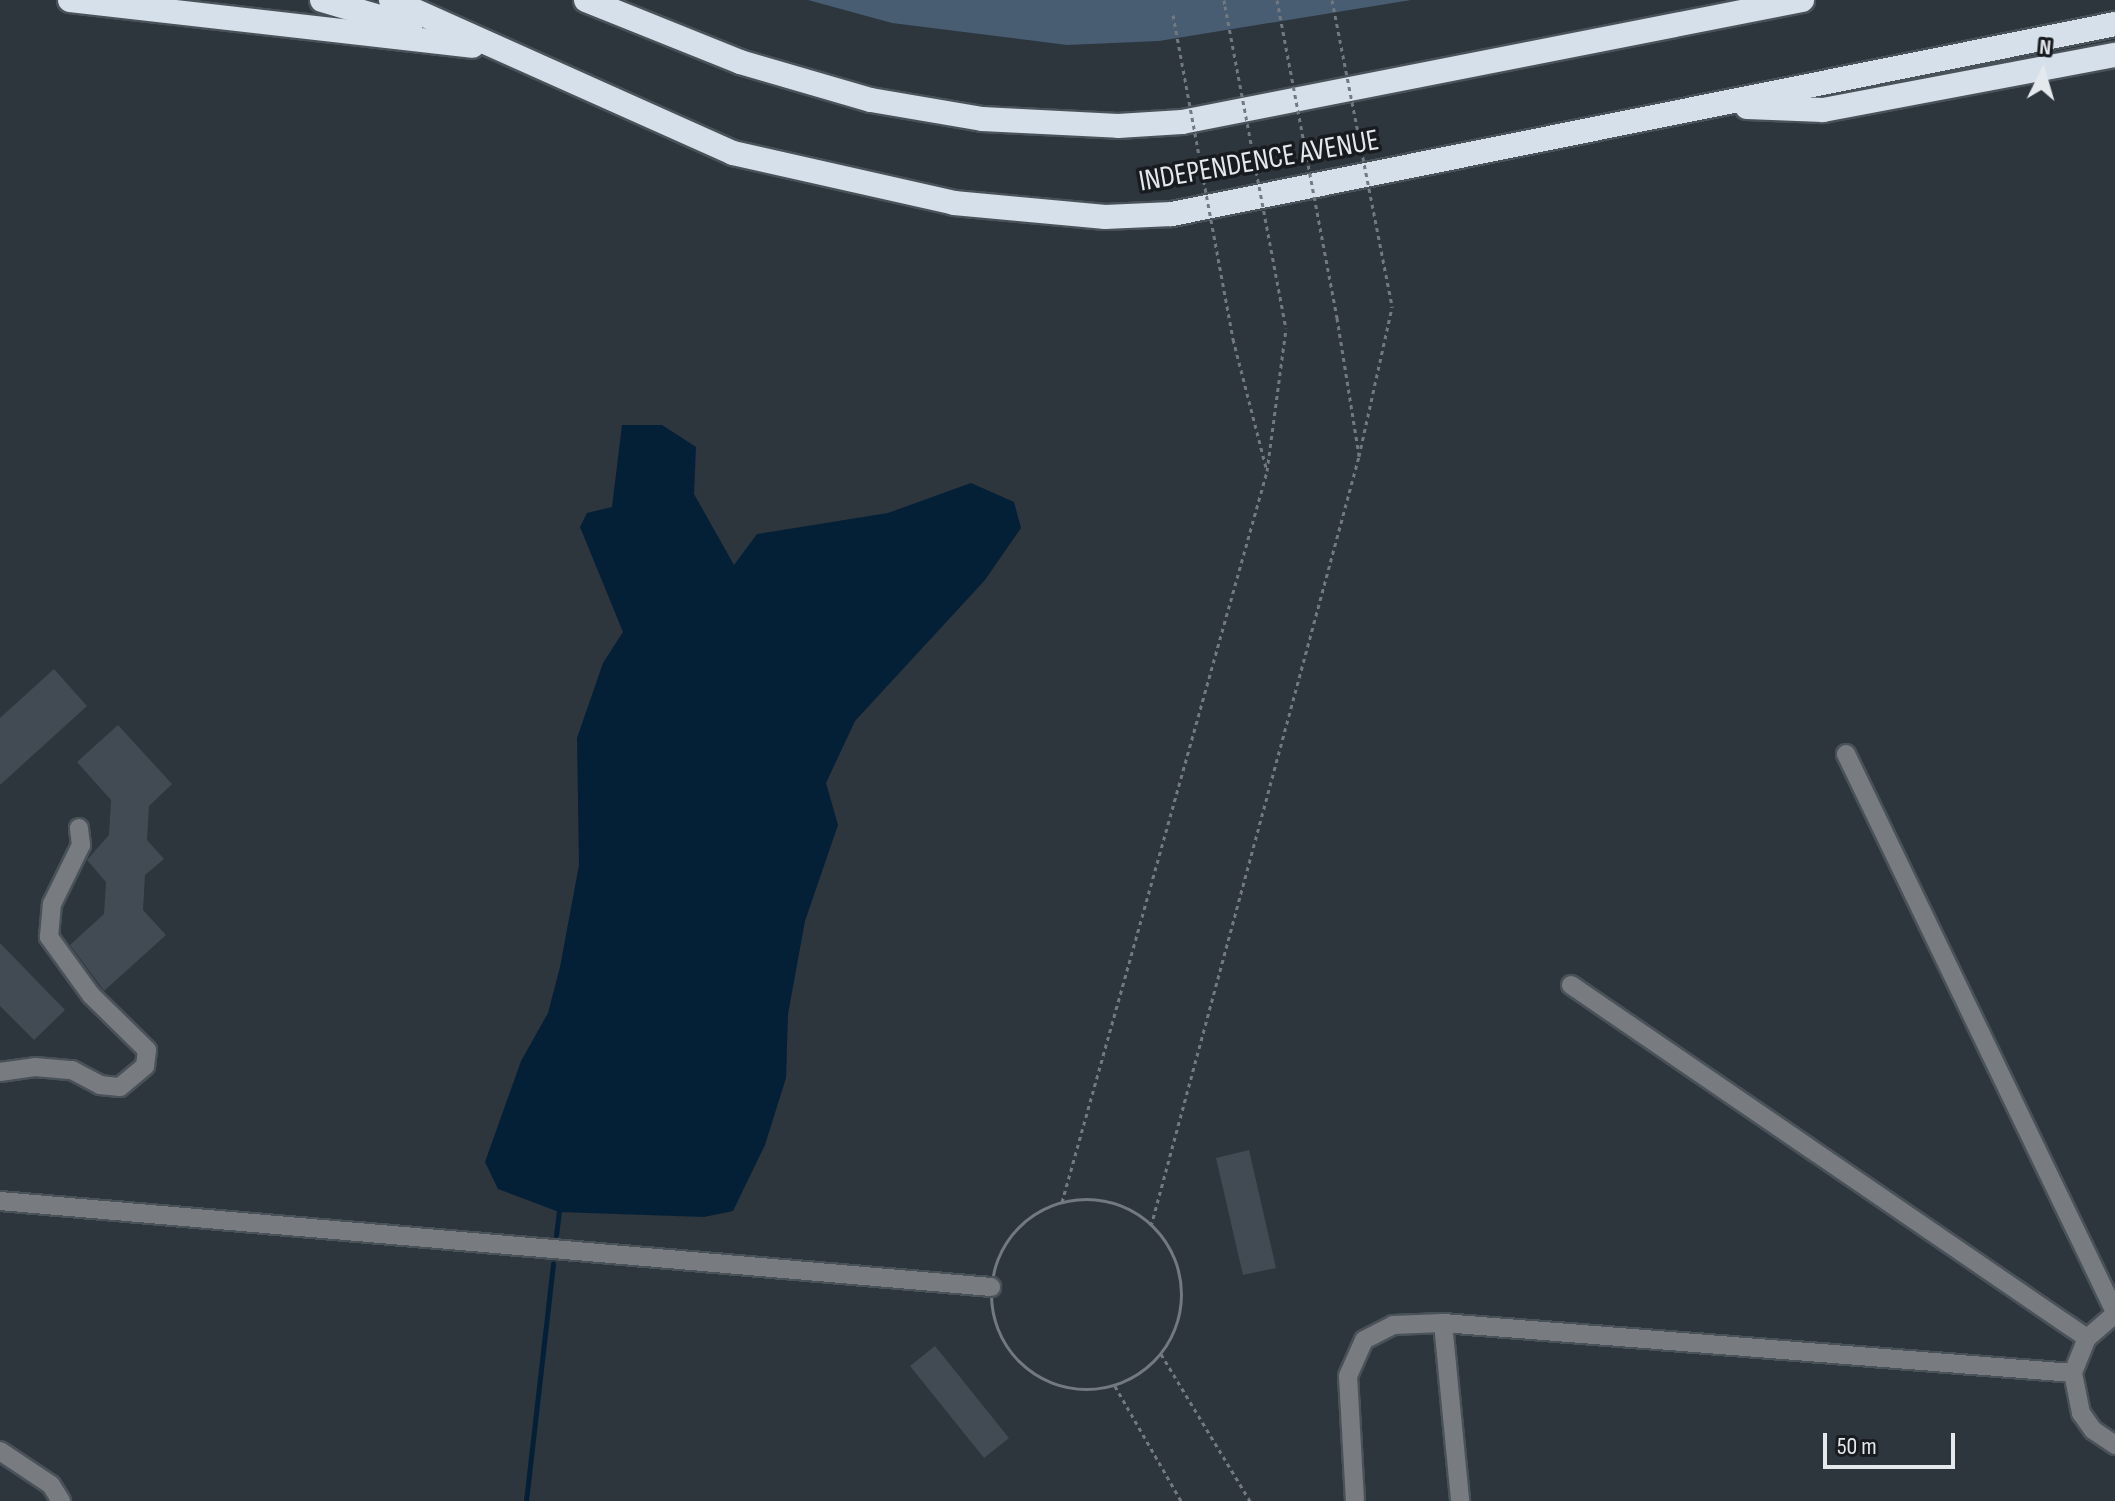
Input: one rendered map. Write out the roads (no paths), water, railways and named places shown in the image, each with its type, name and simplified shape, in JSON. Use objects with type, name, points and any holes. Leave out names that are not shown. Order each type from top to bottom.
[{"type":"highway","points":[[70,0],[494,48]]},
{"type":"highway","points":[[322,0],[494,48]]},
{"type":"highway","name":"INDEPENDENCE AVENUE","points":[[391,0],[733,153],[954,203],[1105,217],[1172,214],[2115,24]]},
{"type":"highway","name":"INDEPENDENCE AVENUE","points":[[586,0],[628,10],[740,62],[871,100],[982,119],[1118,126],[1182,122],[1802,0]]},
{"type":"highway","points":[[1705,106],[1823,110],[2115,55]]},
{"type":"lane","points":[[1846,754],[2115,1313],[2087,1338],[2073,1373],[2081,1413],[2093,1430],[2115,1445]]},
{"type":"lane","points":[[0,1072],[35,1067],[72,1070],[100,1085],[120,1087],[145,1066],[147,1050],[91,995],[49,937],[52,904],[81,845],[79,828]]},
{"type":"lane","points":[[1571,985],[2087,1338]]},
{"type":"lane","points":[[0,1201],[991,1287]]},
{"type":"lane","points":[[1355,1501],[1348,1376],[1364,1340],[1393,1325],[1443,1323],[2073,1373]]},
{"type":"lane","points":[[1443,1323],[1460,1501]]},
{"type":"lane","points":[[0,1451],[51,1485],[61,1501]]},
{"type":"waterway","points":[[556,1235],[559,1212]]},
{"type":"waterway","points":[[526,1501],[553,1264]]}]
